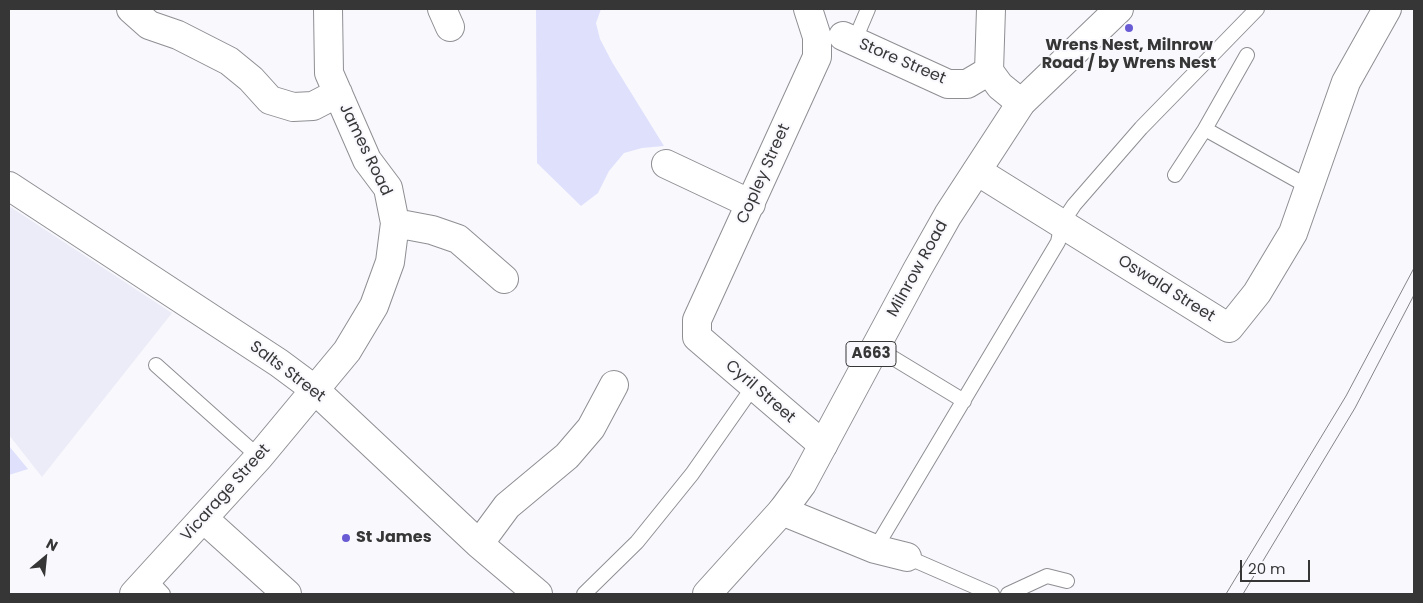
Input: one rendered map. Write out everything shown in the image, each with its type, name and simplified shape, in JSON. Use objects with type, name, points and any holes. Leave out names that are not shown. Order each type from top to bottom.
[{"type":"street","points":[[132,9],[149,25],[178,35],[228,61],[252,80],[270,100],[293,107],[313,106],[338,93]]},
{"type":"street","name":"James Road","points":[[314,390],[347,351],[374,306],[390,262],[395,223],[388,188],[366,160],[329,73],[328,9]]},
{"type":"street","name":"Copley Street","points":[[697,337],[697,320],[817,57],[817,37],[808,9]]},
{"type":"street","points":[[991,9],[989,71],[1000,86],[1021,103]]},
{"type":"street","name":"Milnrow Road","points":[[707,594],[782,511],[802,484],[917,270],[1021,103],[1119,9]]},
{"type":"street","name":"Oswald Street","points":[[977,171],[1229,328],[1257,293],[1294,233],[1346,82],[1387,9]]},
{"type":"street","name":"Store Street","points":[[848,39],[948,84],[967,84],[989,71]]},
{"type":"street","points":[[666,164],[751,204]]},
{"type":"street","name":"Salts Street","points":[[9,186],[279,363],[314,390],[479,544],[538,594]]},
{"type":"street","points":[[395,223],[432,230],[458,239],[504,279]]},
{"type":"street","name":"Cyril Street","points":[[697,337],[753,387],[823,445]]},
{"type":"street","points":[[479,544],[508,506],[567,456],[591,428],[614,385]]},
{"type":"street","name":"Vicarage Street","points":[[148,589],[204,519],[259,457],[314,390]]},
{"type":"street","points":[[782,511],[875,550],[907,557]]},
{"type":"street","points":[[204,519],[287,594]]},
{"type":"lane","points":[[848,39],[868,9]]},
{"type":"lane","points":[[875,550],[1058,242],[1062,223],[1074,205],[1141,128],[1257,9]]},
{"type":"lane","points":[[1175,175],[1205,129],[1247,55]]},
{"type":"lane","points":[[1205,129],[1309,187]]},
{"type":"lane","points":[[875,347],[964,400]]},
{"type":"lane","points":[[156,366],[259,457]]},
{"type":"lane","points":[[584,594],[637,542],[674,497],[753,387]]},
{"type":"lane","points":[[907,557],[992,594]]},
{"type":"lane","points":[[1008,594],[1047,576],[1067,581]]},
{"type":"shaded area","points":[[536,9],[601,9],[596,23],[600,39],[612,62],[664,146],[642,148],[624,153],[609,171],[598,193],[581,206],[537,163]]},
{"type":"shaded area","points":[[9,206],[172,313],[42,477],[9,435]]},
{"type":"shaded area","points":[[9,446],[28,469],[9,475]]},
{"type":"tram line","points":[[1226,594],[1346,396],[1414,268]]},
{"type":"tram line","points":[[1243,594],[1355,408],[1414,295]]},
{"type":"place","name":"Wrens Nest, Milnrow Road / by Wrens Nest","points":[[1129,28]]},
{"type":"place","name":"St James","points":[[346,538]]}]
